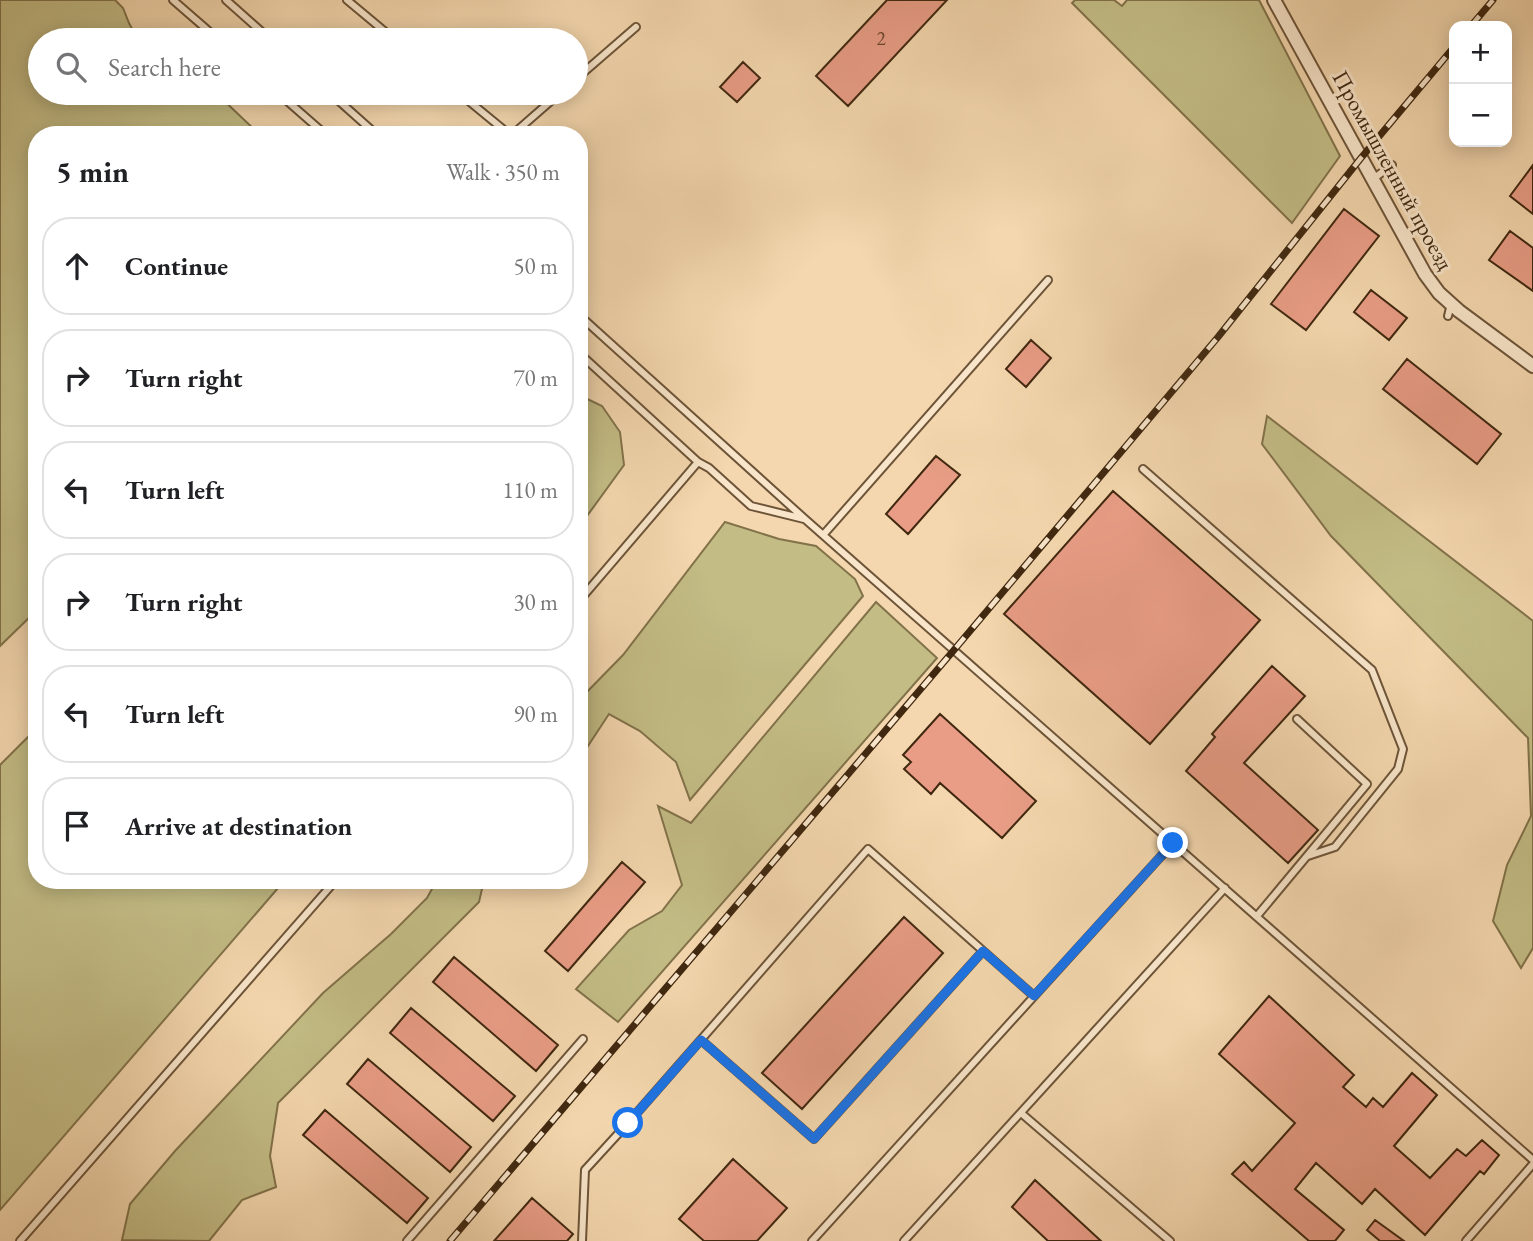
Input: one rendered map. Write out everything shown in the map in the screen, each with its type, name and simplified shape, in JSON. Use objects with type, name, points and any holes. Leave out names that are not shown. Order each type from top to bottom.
[{"type":"street","name":"Промышленный проезд","points":[[1274,0],[1425,274],[1449,310],[1533,366]]},
{"type":"lane","points":[[173,0],[205,28]]},
{"type":"lane","points":[[226,0],[258,28]]},
{"type":"lane","points":[[346,0],[380,28]]},
{"type":"lane","points":[[588,69],[636,27]]},
{"type":"lane","points":[[292,105],[316,126]]},
{"type":"lane","points":[[343,105],[367,126]]},
{"type":"lane","points":[[474,105],[500,126]]},
{"type":"lane","points":[[522,126],[546,105]]},
{"type":"lane","points":[[1373,179],[1392,165]]},
{"type":"lane","points":[[824,534],[1048,280]]},
{"type":"lane","points":[[588,323],[806,520],[1533,1162],[1466,1241]]},
{"type":"lane","points":[[588,361],[698,463],[709,468],[751,506],[806,520]]},
{"type":"lane","points":[[588,591],[698,463]]},
{"type":"lane","points":[[1143,469],[1372,670],[1403,749],[1398,769],[1335,847],[1308,856]]},
{"type":"lane","points":[[1257,916],[1367,784],[1297,719]]},
{"type":"lane","points":[[811,1241],[1173,843]]},
{"type":"lane","points":[[582,1241],[585,1170],[868,849],[1034,996]]},
{"type":"lane","points":[[904,1241],[1225,888]]},
{"type":"lane","points":[[20,1241],[328,889]]},
{"type":"lane","points":[[701,1040],[814,1139],[983,951]]},
{"type":"lane","points":[[407,1241],[583,1039]]},
{"type":"lane","points":[[1021,1113],[1170,1241]]},
{"type":"shaded area","points":[[0,0],[115,0],[123,8],[132,28],[28,28],[28,105],[229,105],[251,126],[28,126],[28,619],[0,646]]},
{"type":"shaded area","points":[[1075,0],[1114,0],[1122,6],[1127,0],[1259,0],[1340,156],[1292,223],[1072,3]]},
{"type":"shaded area","points":[[588,399],[602,406],[620,432],[624,465],[588,515]]},
{"type":"shaded area","points":[[1267,416],[1533,621],[1533,948],[1521,968],[1493,921],[1507,865],[1531,816],[1528,738],[1331,536],[1262,444]]},
{"type":"shaded area","points":[[725,522],[779,539],[816,546],[855,579],[863,596],[690,800],[676,762],[640,731],[609,714],[588,746],[588,691],[623,655]]},
{"type":"shaded area","points":[[876,602],[937,658],[618,1022],[576,989],[629,930],[662,911],[682,885],[658,806],[691,823]]},
{"type":"shaded area","points":[[28,737],[28,889],[277,889],[0,1210],[0,765]]},
{"type":"shaded area","points":[[432,889],[482,889],[479,902],[278,1103],[270,1156],[276,1187],[242,1200],[209,1241],[122,1240],[130,1204],[175,1151],[323,993],[391,934],[427,898]]},
{"type":"building","points":[[887,0],[947,0],[848,106],[816,76]]},
{"type":"building","points":[[743,62],[760,78],[737,102],[720,87]]},
{"type":"building","points":[[1533,165],[1533,214],[1510,196]]},
{"type":"building","points":[[1344,209],[1379,236],[1306,330],[1271,304]]},
{"type":"building","points":[[1510,231],[1533,248],[1533,291],[1489,260]]},
{"type":"building","points":[[1371,290],[1407,318],[1389,340],[1354,312]]},
{"type":"building","points":[[1031,340],[1051,358],[1026,387],[1006,369]]},
{"type":"building","points":[[1407,359],[1501,434],[1477,464],[1383,389]]},
{"type":"building","points":[[936,456],[960,475],[908,534],[886,514]]},
{"type":"building","points":[[1113,491],[1260,620],[1150,744],[1004,614]]},
{"type":"building","points":[[1272,666],[1305,696],[1244,763],[1318,830],[1288,863],[1186,771],[1215,737],[1212,734]]},
{"type":"building","points":[[940,714],[1036,801],[1002,838],[940,783],[931,794],[904,769],[911,762],[903,755]]},
{"type":"building","points":[[622,862],[645,882],[568,971],[545,951]]},
{"type":"building","points":[[904,917],[943,953],[802,1109],[762,1073]]},
{"type":"building","points":[[454,957],[558,1045],[536,1071],[433,982]]},
{"type":"building","points":[[1269,996],[1354,1075],[1343,1087],[1366,1107],[1373,1098],[1383,1107],[1412,1073],[1437,1095],[1394,1146],[1430,1178],[1457,1149],[1466,1156],[1482,1140],[1499,1155],[1484,1174],[1480,1171],[1425,1235],[1375,1189],[1362,1204],[1316,1163],[1295,1189],[1344,1230],[1335,1241],[1309,1241],[1232,1174],[1244,1162],[1252,1171],[1295,1123],[1219,1054]]},
{"type":"building","points":[[411,1008],[515,1096],[493,1121],[390,1033]]},
{"type":"building","points":[[368,1059],[471,1147],[450,1172],[347,1084]]},
{"type":"building","points":[[325,1110],[428,1198],[407,1223],[303,1135]]},
{"type":"building","points":[[733,1159],[787,1208],[757,1241],[704,1241],[679,1219]]},
{"type":"building","points":[[1035,1180],[1101,1241],[1048,1241],[1012,1207]]},
{"type":"building","points":[[532,1198],[573,1234],[567,1241],[494,1241]]},
{"type":"building","points":[[1375,1220],[1404,1241],[1380,1241],[1367,1230]]},
{"type":"railway","points":[[1475,21],[1493,0]]},
{"type":"railway","points":[[450,1241],[1218,337],[1449,53]]},
{"type":"route","points":[[628,1123],[701,1040],[814,1139],[983,951],[1034,996],[1173,843]]}]
